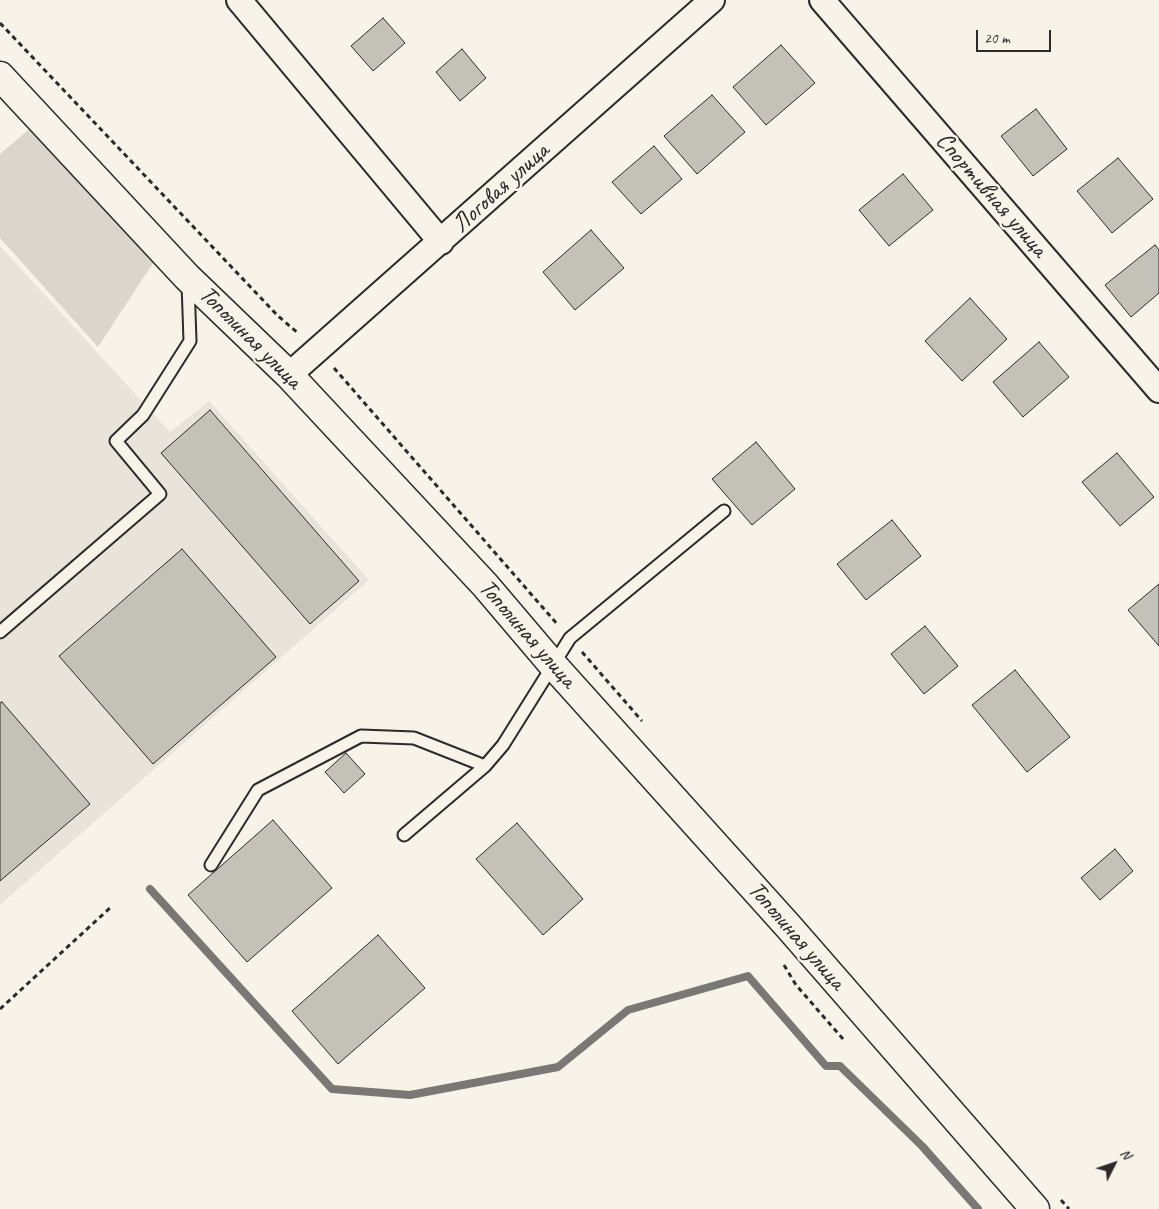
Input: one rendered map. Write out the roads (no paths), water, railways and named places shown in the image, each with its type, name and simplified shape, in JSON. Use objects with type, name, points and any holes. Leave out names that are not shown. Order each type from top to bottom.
[{"type":"main road","name":"Тополиная улица","points":[[0,76],[188,277],[289,376],[485,585],[553,665],[788,926],[1035,1209]]},
{"type":"street","points":[[239,0],[441,242]]},
{"type":"street","name":"Логовая улица","points":[[289,376],[712,0]]},
{"type":"street","name":"Спортивная улица","points":[[822,0],[1159,390]]},
{"type":"lane","points":[[0,632],[160,494],[116,441],[143,415],[190,341],[188,277]]},
{"type":"lane","points":[[404,835],[485,766],[502,745],[570,638],[724,510]]},
{"type":"lane","points":[[211,865],[258,790],[361,736],[414,738],[485,766]]},
{"type":"waterway","points":[[150,889],[332,1089],[410,1095],[558,1067],[628,1010],[748,976],[826,1066],[840,1066],[922,1146],[978,1209]]}]
